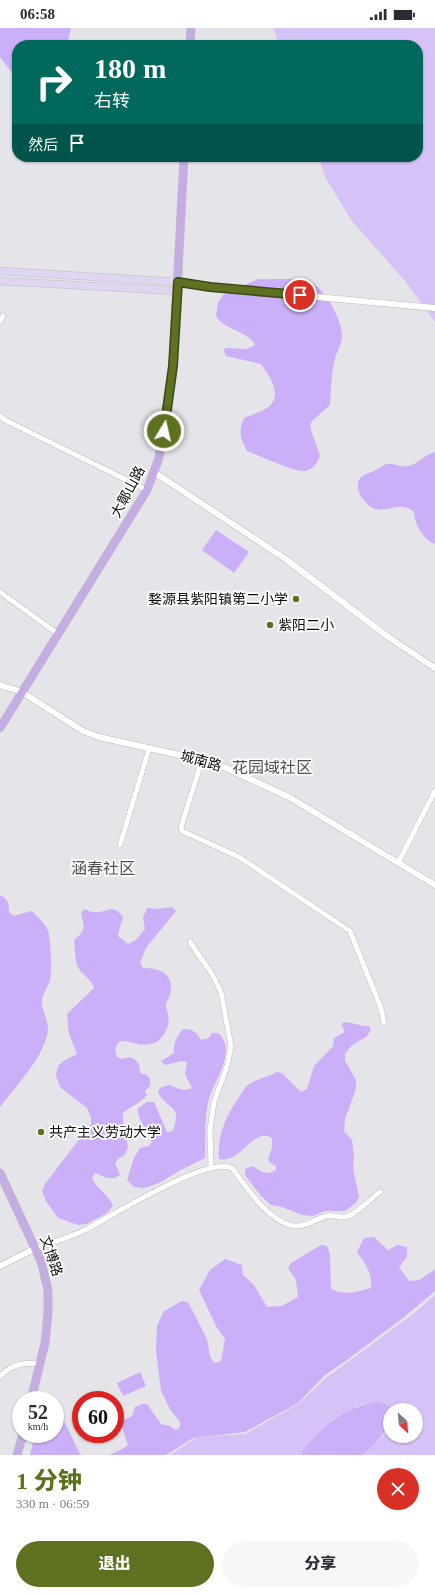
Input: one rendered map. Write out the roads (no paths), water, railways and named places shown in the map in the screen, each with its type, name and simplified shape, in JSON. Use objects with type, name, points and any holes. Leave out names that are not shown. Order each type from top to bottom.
[{"type":"main road","points":[[190,40],[191,28]]},
{"type":"main road","name":"大鄣山路","points":[[22,692],[147,490],[159,458],[173,366],[184,162]]},
{"type":"main road","points":[[0,271],[178,286]]},
{"type":"main road","points":[[0,281],[178,286]]},
{"type":"main road","points":[[0,728],[22,692]]},
{"type":"main road","name":"文博路","points":[[0,1174],[36,1248],[46,1277],[48,1290],[47,1328],[34,1391]]},
{"type":"main road","points":[[17,1455],[20,1443]]},
{"type":"street","points":[[178,286],[210,287],[435,308]]},
{"type":"street","points":[[0,322],[3,316]]},
{"type":"street","points":[[0,416],[5,420],[147,490]]},
{"type":"street","points":[[154,472],[287,560],[387,636],[435,668]]},
{"type":"street","points":[[0,592],[58,634]]},
{"type":"street","name":"城南路","points":[[0,685],[22,692],[83,731],[149,749],[215,763],[289,797],[435,885]]},
{"type":"street","points":[[120,845],[149,749]]},
{"type":"street","points":[[202,760],[181,827],[182,830],[239,857],[350,931],[381,1008],[384,1023]]},
{"type":"street","points":[[398,863],[435,791]]},
{"type":"street","points":[[190,942],[212,974],[221,992],[230,1046],[227,1066],[214,1102],[210,1130],[211,1167]]},
{"type":"street","points":[[0,1266],[36,1248],[86,1229],[153,1192],[211,1167],[230,1166],[234,1169],[250,1194],[271,1215],[287,1224],[298,1226],[328,1216],[345,1217],[352,1214],[380,1192]]},
{"type":"street","points":[[0,1377],[5,1371],[16,1364],[41,1362]]},
{"type":"place","name":"婺源县紫阳镇第二小学","points":[[296,599]]},
{"type":"place","name":"紫阳二小","points":[[270,625]]},
{"type":"place","name":"共产主义劳动大学","points":[[41,1132]]},
{"type":"district","name":"花园域社区","points":[[272,767]]},
{"type":"district","name":"涵春社区","points":[[103,868]]}]
